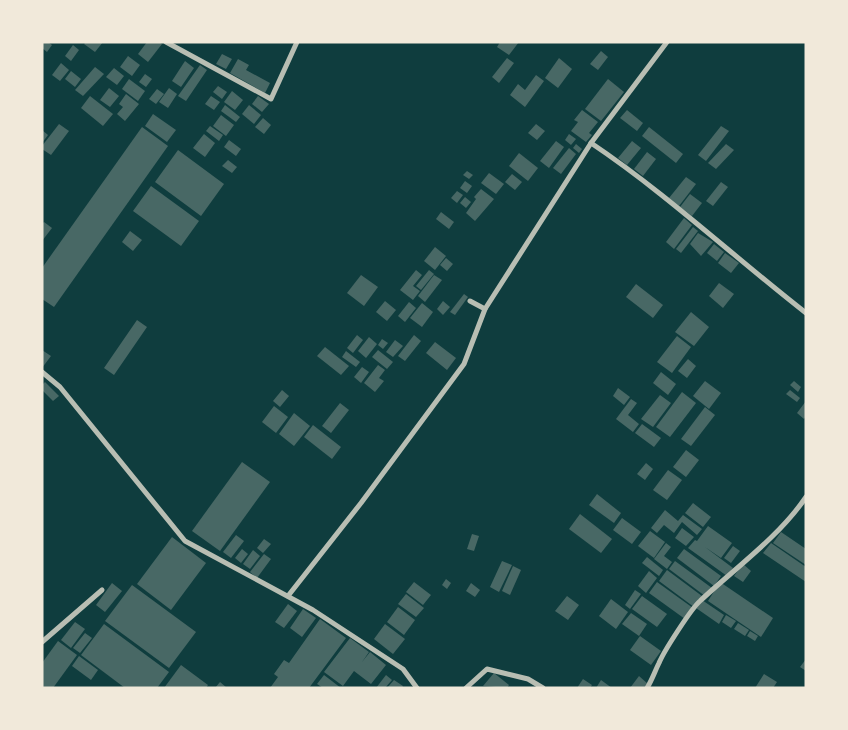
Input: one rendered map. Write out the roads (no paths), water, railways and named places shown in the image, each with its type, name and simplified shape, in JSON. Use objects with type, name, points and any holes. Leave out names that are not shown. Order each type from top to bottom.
[{"type":"street","points":[[166,42],[271,99],[297,42]]},
{"type":"street","points":[[288,596],[361,503],[464,364],[485,309],[591,143],[667,42]]},
{"type":"street","points":[[591,143],[666,199],[806,313]]},
{"type":"street","points":[[470,301],[485,309]]},
{"type":"street","points":[[42,372],[60,387],[185,541],[313,610],[403,669],[417,688]]},
{"type":"street","points":[[647,688],[660,661],[701,599],[753,554],[806,498]]},
{"type":"street","points":[[42,642],[102,590]]},
{"type":"street","points":[[466,688],[487,669],[528,679],[543,688]]}]
